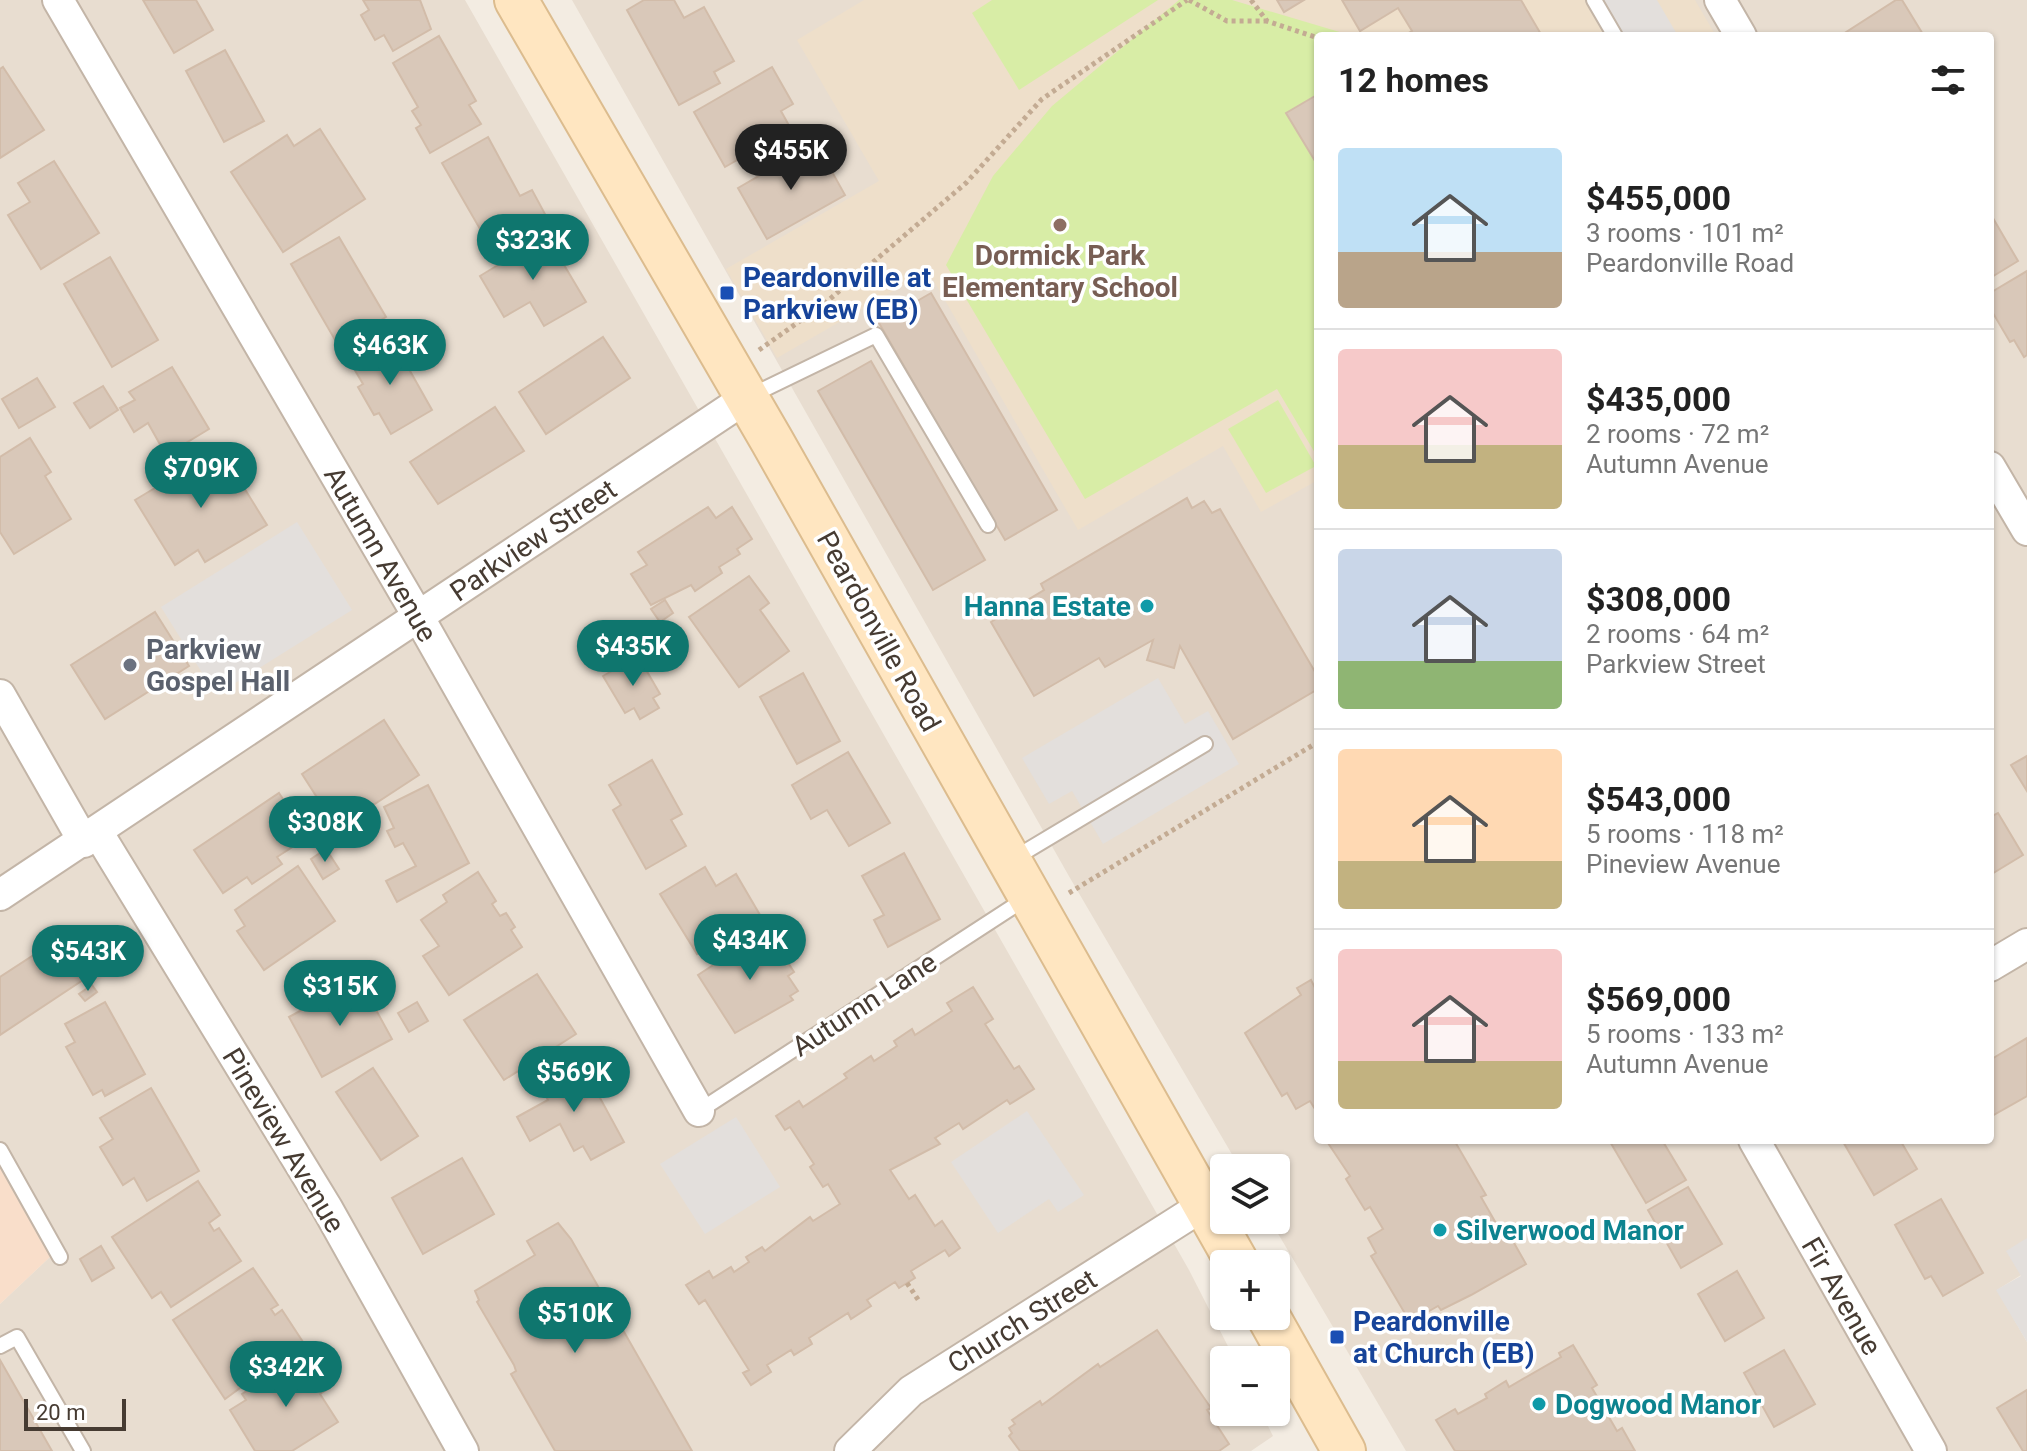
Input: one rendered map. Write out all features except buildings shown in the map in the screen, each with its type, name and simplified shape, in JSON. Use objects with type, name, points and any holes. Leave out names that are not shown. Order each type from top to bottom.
[{"type":"main road","name":"Peardonville Road","points":[[516,0],[1230,1250]]},
{"type":"main road","points":[[1276,1330],[1344,1451]]},
{"type":"street","name":"Autumn Avenue","points":[[58,0],[418,616],[699,1111]]},
{"type":"street","points":[[1720,0],[1739,32]]},
{"type":"street","name":"Parkview Street","points":[[0,895],[91,838],[418,616],[738,384]]},
{"type":"street","points":[[1994,474],[2027,530]]},
{"type":"street","name":"Pineview Avenue","points":[[0,695],[327,1208],[463,1451]]},
{"type":"street","points":[[1994,964],[2027,944]]},
{"type":"street","name":"Fir Avenue","points":[[1756,1144],[1931,1451]]},
{"type":"street","name":"Church Street","points":[[850,1451],[911,1391],[1204,1205]]},
{"type":"lane","points":[[1594,0],[1613,32]]},
{"type":"lane","points":[[738,384],[876,335],[988,525]]},
{"type":"lane","name":"Autumn Lane","points":[[699,1111],[1025,890],[1205,744]]},
{"type":"lane","points":[[0,1150],[60,1257]]},
{"type":"lane","points":[[0,1346],[17,1337],[83,1451]]},
{"type":"path","points":[[738,384],[824,304],[966,183],[1042,99],[1188,0],[1227,21],[1267,21],[1314,37]]},
{"type":"path","points":[[1251,0],[1267,21]]},
{"type":"path","points":[[1025,890],[1314,744]]},
{"type":"path","points":[[907,1283],[919,1301]]},
{"type":"shaded area","points":[[0,0],[465,0],[1189,1270],[1210,1311],[1210,1330],[1220,1330],[1228,1346],[1210,1346],[1210,1426],[1268,1426],[1273,1436],[1251,1451],[0,1451],[0,1304],[51,1256],[0,1168]]},
{"type":"shaded area","points":[[572,0],[2027,0],[2027,1239],[2021,1275],[1997,1290],[2027,1342],[2027,1451],[1406,1451],[1278,1234],[1290,1234],[1290,1154],[1232,1154],[1070,878]]},
{"type":"shaded area","name":"Dormick Park Elementary School","points":[[864,0],[1695,0],[1714,32],[1314,32],[1314,482],[1261,512],[1223,446],[1078,530],[928,271],[777,358],[726,269],[879,181],[797,40]]},
{"type":"shaded area","points":[[1589,0],[1657,0],[1676,32],[1608,32]]},
{"type":"shaded area","points":[[297,522],[352,610],[216,695],[161,607]]},
{"type":"shaded area","points":[[1158,678],[1185,724],[1208,711],[1239,764],[1103,844],[1072,791],[1049,804],[1022,758]]},
{"type":"shaded area","points":[[1027,1111],[1084,1195],[1058,1212],[1049,1199],[998,1233],[951,1162]]},
{"type":"shaded area","points":[[736,1117],[780,1187],[705,1234],[660,1164]]},
{"type":"shaded area","points":[[0,1168],[51,1256],[0,1304]]},
{"type":"shaded area","points":[[2027,1238],[2027,1342],[1996,1290],[2021,1276],[2006,1251]]},
{"type":"green space","points":[[992,0],[1158,0],[1019,90],[972,13]]},
{"type":"green space","points":[[1179,0],[1232,0],[1340,32],[1314,32],[1314,451],[1277,389],[1085,499],[946,265],[993,176],[1052,106]]},
{"type":"green space","points":[[1278,400],[1314,467],[1266,493],[1228,429]]},
{"type":"place","name":"Dormick Park Elementary School","points":[[1060,225]]},
{"type":"place","name":"Peardonville at Parkview (EB)","points":[[727,293]]},
{"type":"place","name":"Hanna Estate","points":[[1147,606]]},
{"type":"place","name":"Parkview Gospel Hall","points":[[130,665]]},
{"type":"place","name":"Silverwood Manor","points":[[1440,1230]]},
{"type":"place","name":"Peardonville at Church (EB)","points":[[1337,1337]]},
{"type":"place","name":"Dogwood Manor","points":[[1539,1404]]}]
